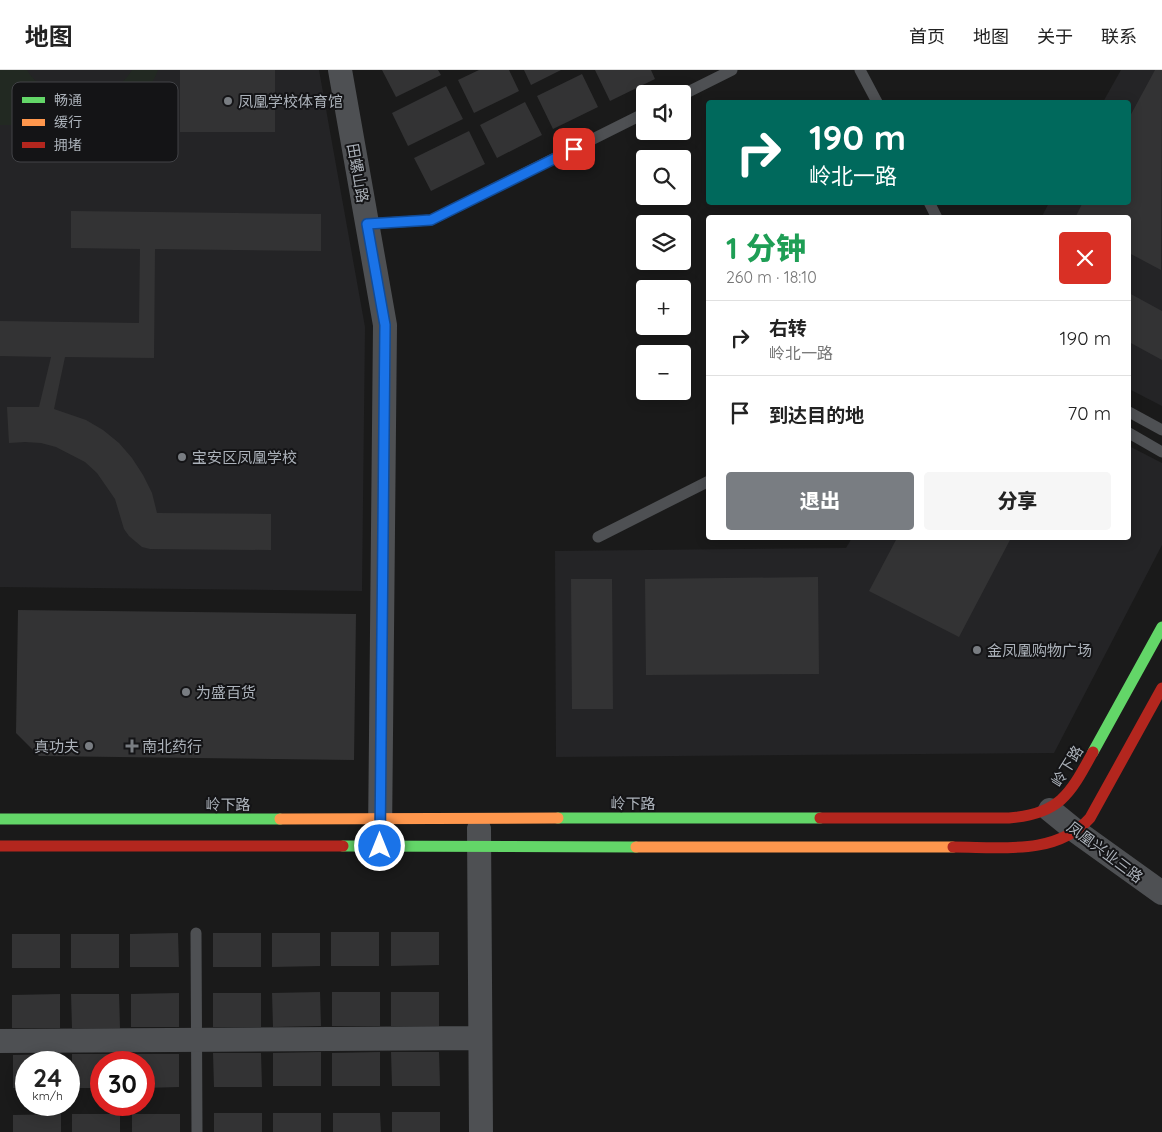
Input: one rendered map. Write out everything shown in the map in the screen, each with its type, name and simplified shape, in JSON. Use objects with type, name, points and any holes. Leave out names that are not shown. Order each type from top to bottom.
[{"type":"street","name":"田螺山路","points":[[340,70],[385,325],[380,846]]},
{"type":"street","name":"岭下路","points":[[0,819],[1009,818],[1032,816],[1050,810],[1066,797],[1077,782],[1162,627]]},
{"type":"street","points":[[0,846],[1025,847],[1054,843],[1069,837],[1084,826],[1094,812],[1162,688]]},
{"type":"street","name":"凤凰兴业三路","points":[[1050,810],[1077,832],[1162,893]]},
{"type":"street","points":[[479,818],[481,1132]]},
{"type":"street","points":[[0,1042],[480,1038]]},
{"type":"lane","points":[[691,90],[732,70]]},
{"type":"lane","points":[[860,70],[876,100]]},
{"type":"lane","points":[[367,224],[431,220],[636,118]]},
{"type":"lane","points":[[1131,413],[1162,430]]},
{"type":"lane","points":[[1131,434],[1162,452]]},
{"type":"lane","points":[[598,537],[706,483]]},
{"type":"lane","points":[[196,933],[197,1132]]},
{"type":"shaded area","name":"宝安区凤凰学校","points":[[0,70],[319,70],[365,327],[362,591],[0,587]]},
{"type":"shaded area","points":[[0,70],[27,70],[37,82],[12,82],[12,125],[0,125]]},
{"type":"shaded area","points":[[132,70],[158,70],[152,82],[122,82]]},
{"type":"shaded area","points":[[1121,70],[1162,70],[1162,406],[1131,390],[1131,215],[1043,215],[1048,205],[1131,205],[1131,100],[1104,100]]},
{"type":"shaded area","points":[[1131,447],[1162,463],[1162,545],[1054,753],[556,757],[555,551],[846,548],[851,540],[1131,540]]},
{"type":"building","name":"凤凰学校体育馆","points":[[180,70],[275,70],[275,132],[180,132]]},
{"type":"building","points":[[382,70],[438,70],[441,75],[396,97]]},
{"type":"building","points":[[479,70],[509,70],[519,91],[474,113],[458,80]]},
{"type":"building","points":[[524,70],[561,70],[531,85]]},
{"type":"building","points":[[595,70],[651,70],[655,79],[643,85],[636,85],[636,88],[610,101]]},
{"type":"building","points":[[1155,70],[1162,70],[1161,270],[1131,254],[1131,215],[1076,215],[1082,205],[1131,205],[1131,114]]},
{"type":"building","points":[[582,74],[598,107],[553,129],[537,96]]},
{"type":"building","points":[[446,86],[463,119],[408,146],[392,113]]},
{"type":"building","points":[[525,102],[542,135],[497,158],[480,125]]},
{"type":"building","points":[[469,131],[485,164],[431,191],[414,158]]},
{"type":"building","points":[[71,211],[321,214],[321,251],[155,249],[154,358],[65,357],[54,409],[86,420],[103,430],[119,443],[143,475],[152,493],[157,513],[271,514],[271,550],[150,549],[142,547],[124,529],[115,499],[97,473],[85,462],[56,447],[41,443],[9,443],[7,407],[39,407],[51,357],[0,356],[0,321],[139,323],[140,249],[71,248]]},
{"type":"building","points":[[1131,294],[1162,311],[1162,360],[1131,343]]},
{"type":"building","points":[[896,540],[1010,540],[959,637],[869,591]]},
{"type":"building","points":[[818,577],[819,674],[646,675],[645,579]]},
{"type":"building","points":[[571,579],[612,579],[613,709],[572,709]]},
{"type":"building","name":"为盛百货","points":[[18,610],[356,614],[354,760],[39,756],[16,733]]},
{"type":"building","points":[[331,932],[379,932],[379,966],[331,966]]},
{"type":"building","points":[[391,932],[439,932],[439,965],[391,966]]},
{"type":"building","points":[[178,933],[179,967],[130,967],[130,934]]},
{"type":"building","points":[[213,933],[261,933],[261,967],[213,967]]},
{"type":"building","points":[[272,933],[320,933],[320,966],[272,967]]},
{"type":"building","points":[[12,934],[60,934],[60,968],[12,968]]},
{"type":"building","points":[[71,934],[119,934],[119,968],[71,968]]},
{"type":"building","points":[[320,992],[321,1026],[273,1027],[272,993]]},
{"type":"building","points":[[332,992],[380,992],[380,1026],[332,1026]]},
{"type":"building","points":[[391,992],[439,992],[439,1026],[391,1026]]},
{"type":"building","points":[[179,993],[179,1027],[131,1027],[131,994]]},
{"type":"building","points":[[213,993],[261,993],[261,1027],[213,1027]]},
{"type":"building","points":[[60,994],[60,1028],[12,1028],[12,995]]},
{"type":"building","points":[[71,994],[119,994],[120,1028],[72,1028]]},
{"type":"building","points":[[321,1052],[321,1086],[273,1086],[273,1053]]},
{"type":"building","points":[[380,1052],[380,1086],[332,1086],[332,1053]]},
{"type":"building","points":[[391,1052],[439,1052],[440,1086],[392,1086]]},
{"type":"building","points":[[213,1053],[261,1053],[262,1087],[214,1087]]},
{"type":"building","points":[[80,1054],[90,1054],[90,1088],[80,1088]]},
{"type":"building","points":[[155,1054],[179,1054],[179,1087],[155,1088]]},
{"type":"building","points":[[13,1055],[15,1055],[15,1088],[13,1088]]},
{"type":"building","points":[[392,1112],[440,1112],[440,1132],[392,1132]]},
{"type":"building","points":[[214,1113],[262,1113],[262,1132],[214,1132]]},
{"type":"building","points":[[273,1113],[321,1113],[321,1132],[273,1132]]},
{"type":"building","points":[[333,1113],[380,1113],[381,1132],[333,1132]]},
{"type":"building","points":[[90,1114],[90,1116],[120,1116],[120,1132],[72,1132],[72,1116]]},
{"type":"building","points":[[180,1114],[180,1132],[132,1132],[132,1116]]},
{"type":"building","points":[[13,1115],[61,1116],[61,1132],[13,1132]]},
{"type":"traffic: fast","points":[[1093,752],[1162,627]]},
{"type":"traffic: fast","points":[[558,818],[820,818]]},
{"type":"traffic: fast","points":[[0,819],[280,819]]},
{"type":"traffic: fast","points":[[343,846],[636,847]]},
{"type":"traffic: slow","points":[[280,819],[558,818]]},
{"type":"traffic: slow","points":[[636,847],[953,847]]},
{"type":"traffic: jam","points":[[953,847],[1026,847],[1061,839],[1076,830],[1090,818],[1162,688]]},
{"type":"traffic: jam","points":[[820,818],[1009,818],[1026,816],[1040,812],[1062,799],[1070,790],[1093,752]]},
{"type":"traffic: jam","points":[[0,846],[343,846]]},
{"type":"place","name":"凤凰学校体育馆","points":[[228,101]]},
{"type":"place","name":"宝安区凤凰学校","points":[[182,457]]},
{"type":"place","name":"金凤凰购物广场","points":[[977,650]]},
{"type":"place","name":"为盛百货","points":[[186,692]]},
{"type":"place","name":"真功夫","points":[[89,746]]},
{"type":"place","name":"南北药行","points":[[132,746]]},
{"type":"route","points":[[380,846],[385,325],[367,224],[431,220],[574,149]]}]
